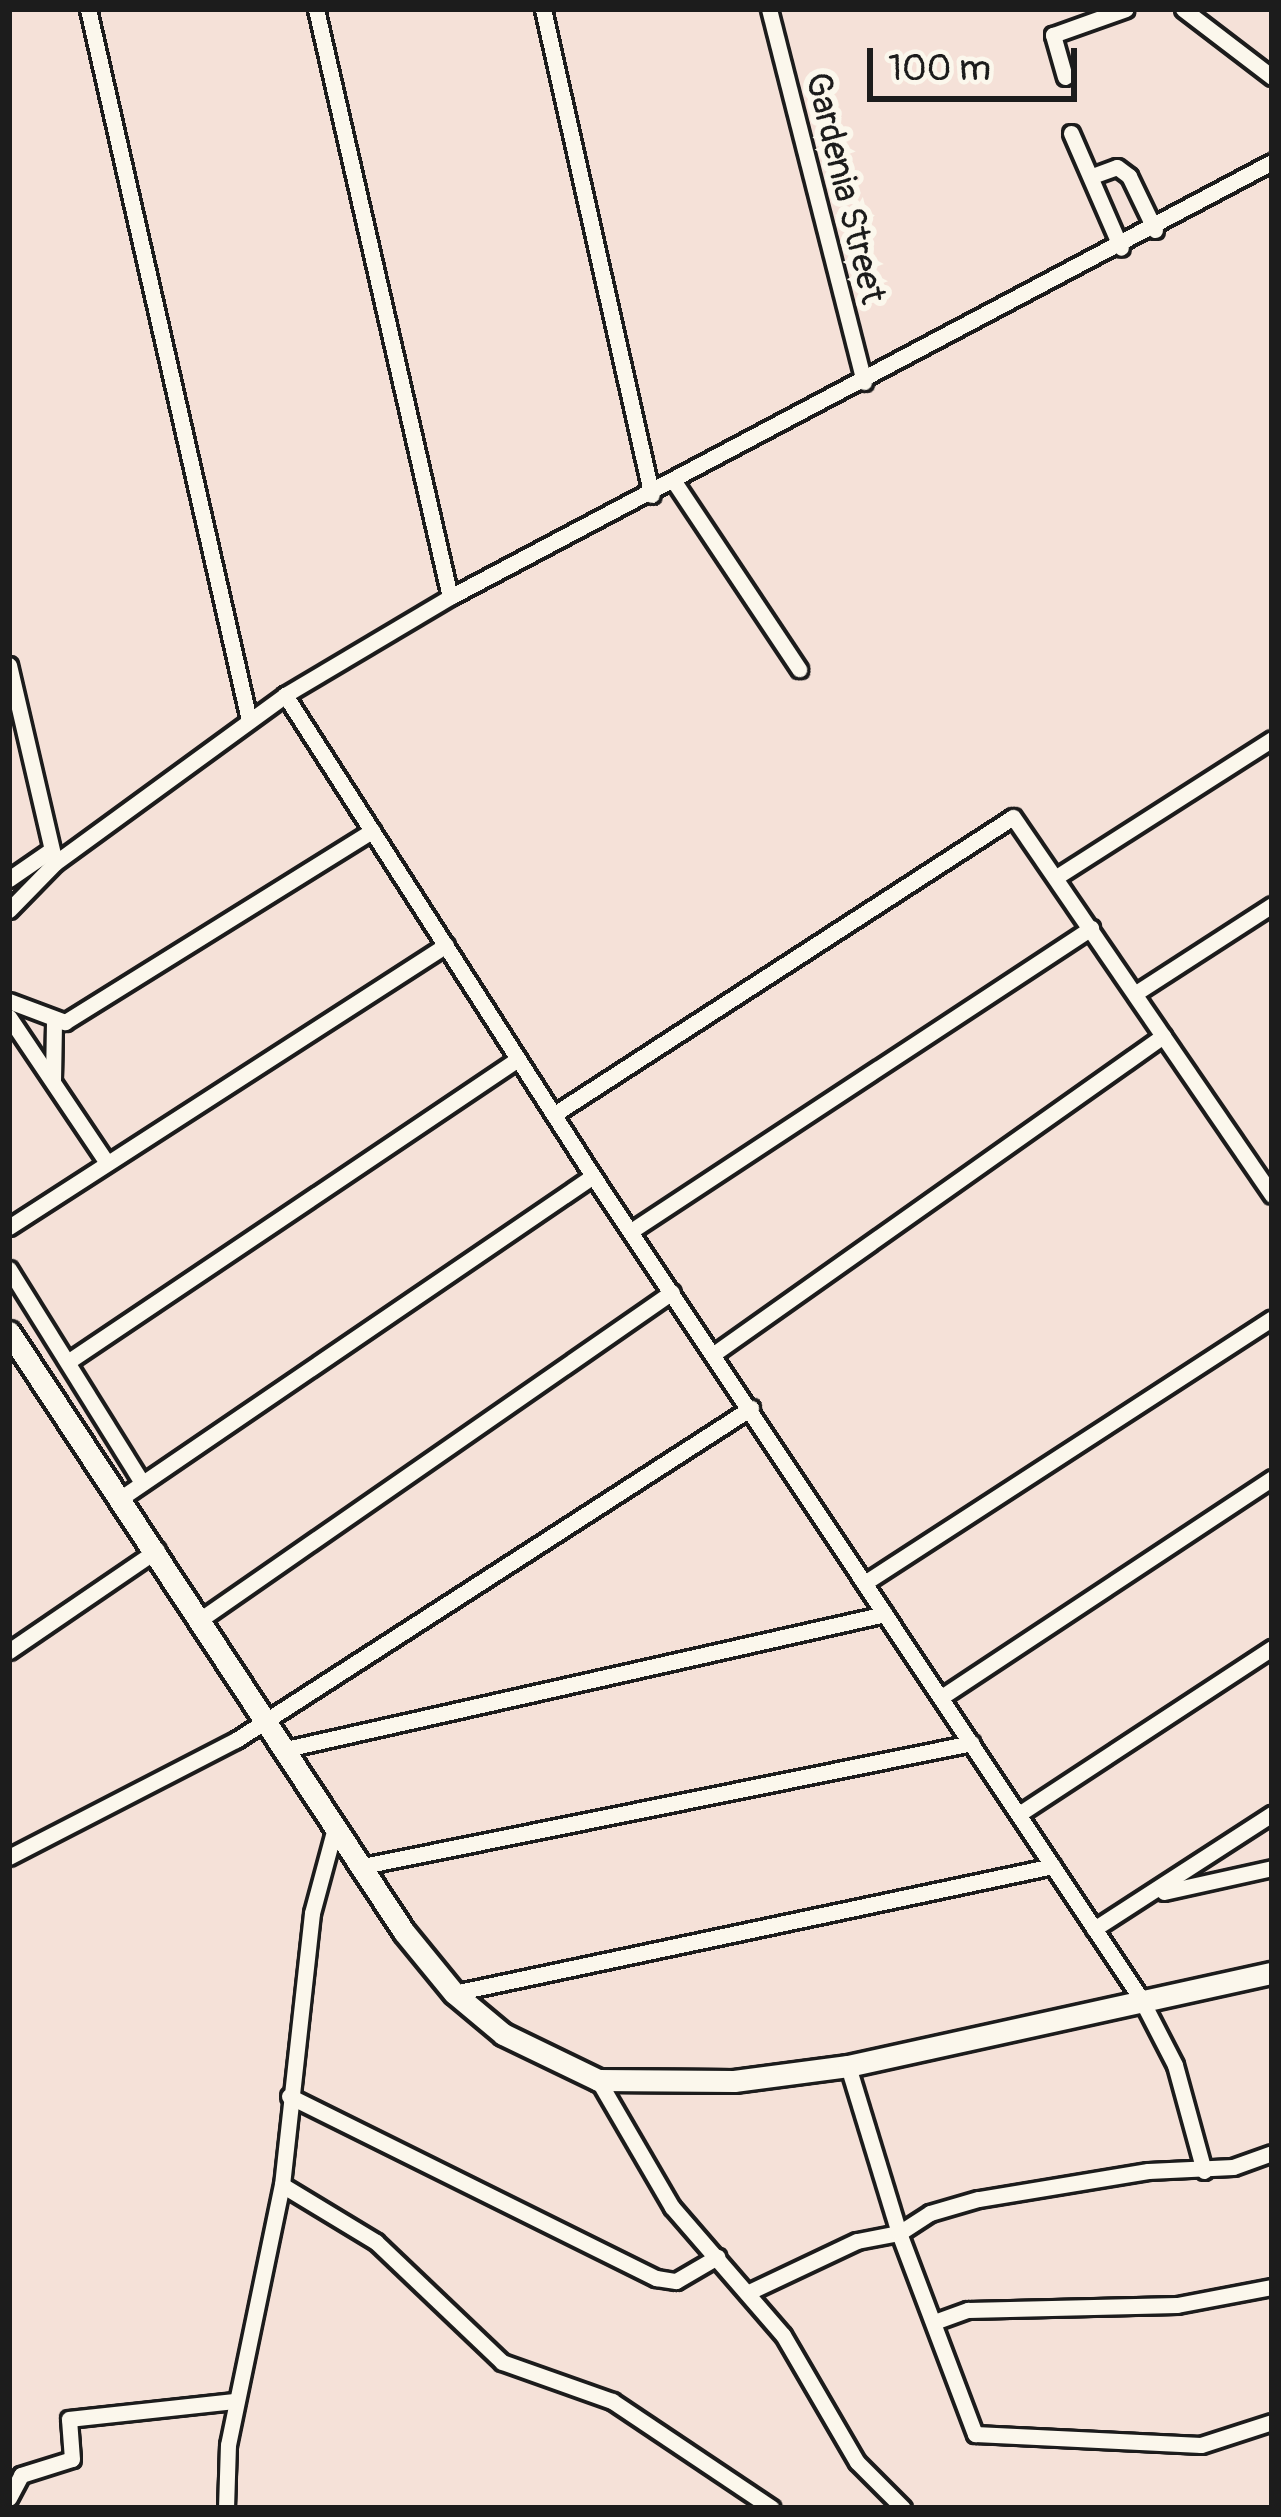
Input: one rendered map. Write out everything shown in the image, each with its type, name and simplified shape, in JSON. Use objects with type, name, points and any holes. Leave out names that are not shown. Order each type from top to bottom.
[{"type":"street","points":[[88,9],[249,720]]},
{"type":"street","points":[[316,9],[450,597]]},
{"type":"street","points":[[543,9],[652,495]]},
{"type":"street","name":"Gardenia Street","points":[[769,9],[863,382]]},
{"type":"street","points":[[1065,76],[1052,35],[1126,9]]},
{"type":"street","points":[[1183,9],[1272,77]]},
{"type":"street","points":[[1071,133],[1095,175],[1120,248]]},
{"type":"street","points":[[9,879],[53,856],[285,695],[450,597],[1120,248],[1272,162]]},
{"type":"street","points":[[1095,175],[1117,167],[1129,176],[1154,230]]},
{"type":"street","points":[[675,483],[799,669]]},
{"type":"street","points":[[9,665],[53,856]]},
{"type":"street","points":[[285,695],[593,1176],[715,1352],[1141,1999],[1174,2065],[1204,2171]]},
{"type":"street","points":[[1058,876],[1272,739]]},
{"type":"street","points":[[556,1114],[1004,819],[1019,820],[1162,1036],[1270,1187]]},
{"type":"street","points":[[54,1023],[372,831]]},
{"type":"street","points":[[9,910],[53,856]]},
{"type":"street","points":[[1136,994],[1272,905]]},
{"type":"street","points":[[631,1231],[1091,928]]},
{"type":"street","points":[[9,1227],[446,945]]},
{"type":"street","points":[[9,1001],[54,1023]]},
{"type":"street","points":[[9,1017],[107,1163]]},
{"type":"street","points":[[53,1082],[54,1023]]},
{"type":"street","points":[[715,1352],[1162,1036]]},
{"type":"street","points":[[69,1361],[518,1059]]},
{"type":"street","points":[[121,1498],[593,1176]]},
{"type":"street","points":[[9,1270],[142,1483]]},
{"type":"street","points":[[201,1619],[672,1292]]},
{"type":"street","points":[[866,1582],[1272,1318]]},
{"type":"street","points":[[9,1332],[269,1719],[334,1828],[454,1994],[503,2034],[598,2080],[713,2083],[848,2066],[1272,1973]]},
{"type":"street","points":[[9,1857],[269,1719],[751,1408]]},
{"type":"street","points":[[943,1696],[1272,1478]]},
{"type":"street","points":[[9,1651],[157,1550]]},
{"type":"street","points":[[286,1749],[885,1615]]},
{"type":"street","points":[[1019,1814],[1272,1648]]},
{"type":"street","points":[[363,1866],[972,1743]]},
{"type":"street","points":[[1094,1928],[1272,1814]]},
{"type":"street","points":[[226,2508],[236,2401],[282,2185],[312,1913],[334,1828]]},
{"type":"street","points":[[454,1994],[1053,1866]]},
{"type":"street","points":[[1153,1894],[1272,1868]]},
{"type":"street","points":[[848,2066],[899,2233],[937,2321],[967,2425],[987,2438],[1201,2445],[1272,2422]]},
{"type":"street","points":[[598,2080],[672,2207],[749,2292],[857,2462],[903,2508]]},
{"type":"street","points":[[290,2096],[656,2278],[676,2281],[717,2257]]},
{"type":"street","points":[[749,2292],[857,2242],[899,2233],[930,2213],[978,2199],[1148,2171],[1204,2171],[1272,2152]]},
{"type":"street","points":[[282,2185],[410,2269],[502,2362],[612,2402],[772,2508]]},
{"type":"street","points":[[937,2321],[968,2310],[1177,2305],[1272,2287]]},
{"type":"street","points":[[9,2498],[20,2475],[72,2459],[69,2419],[236,2401]]}]
